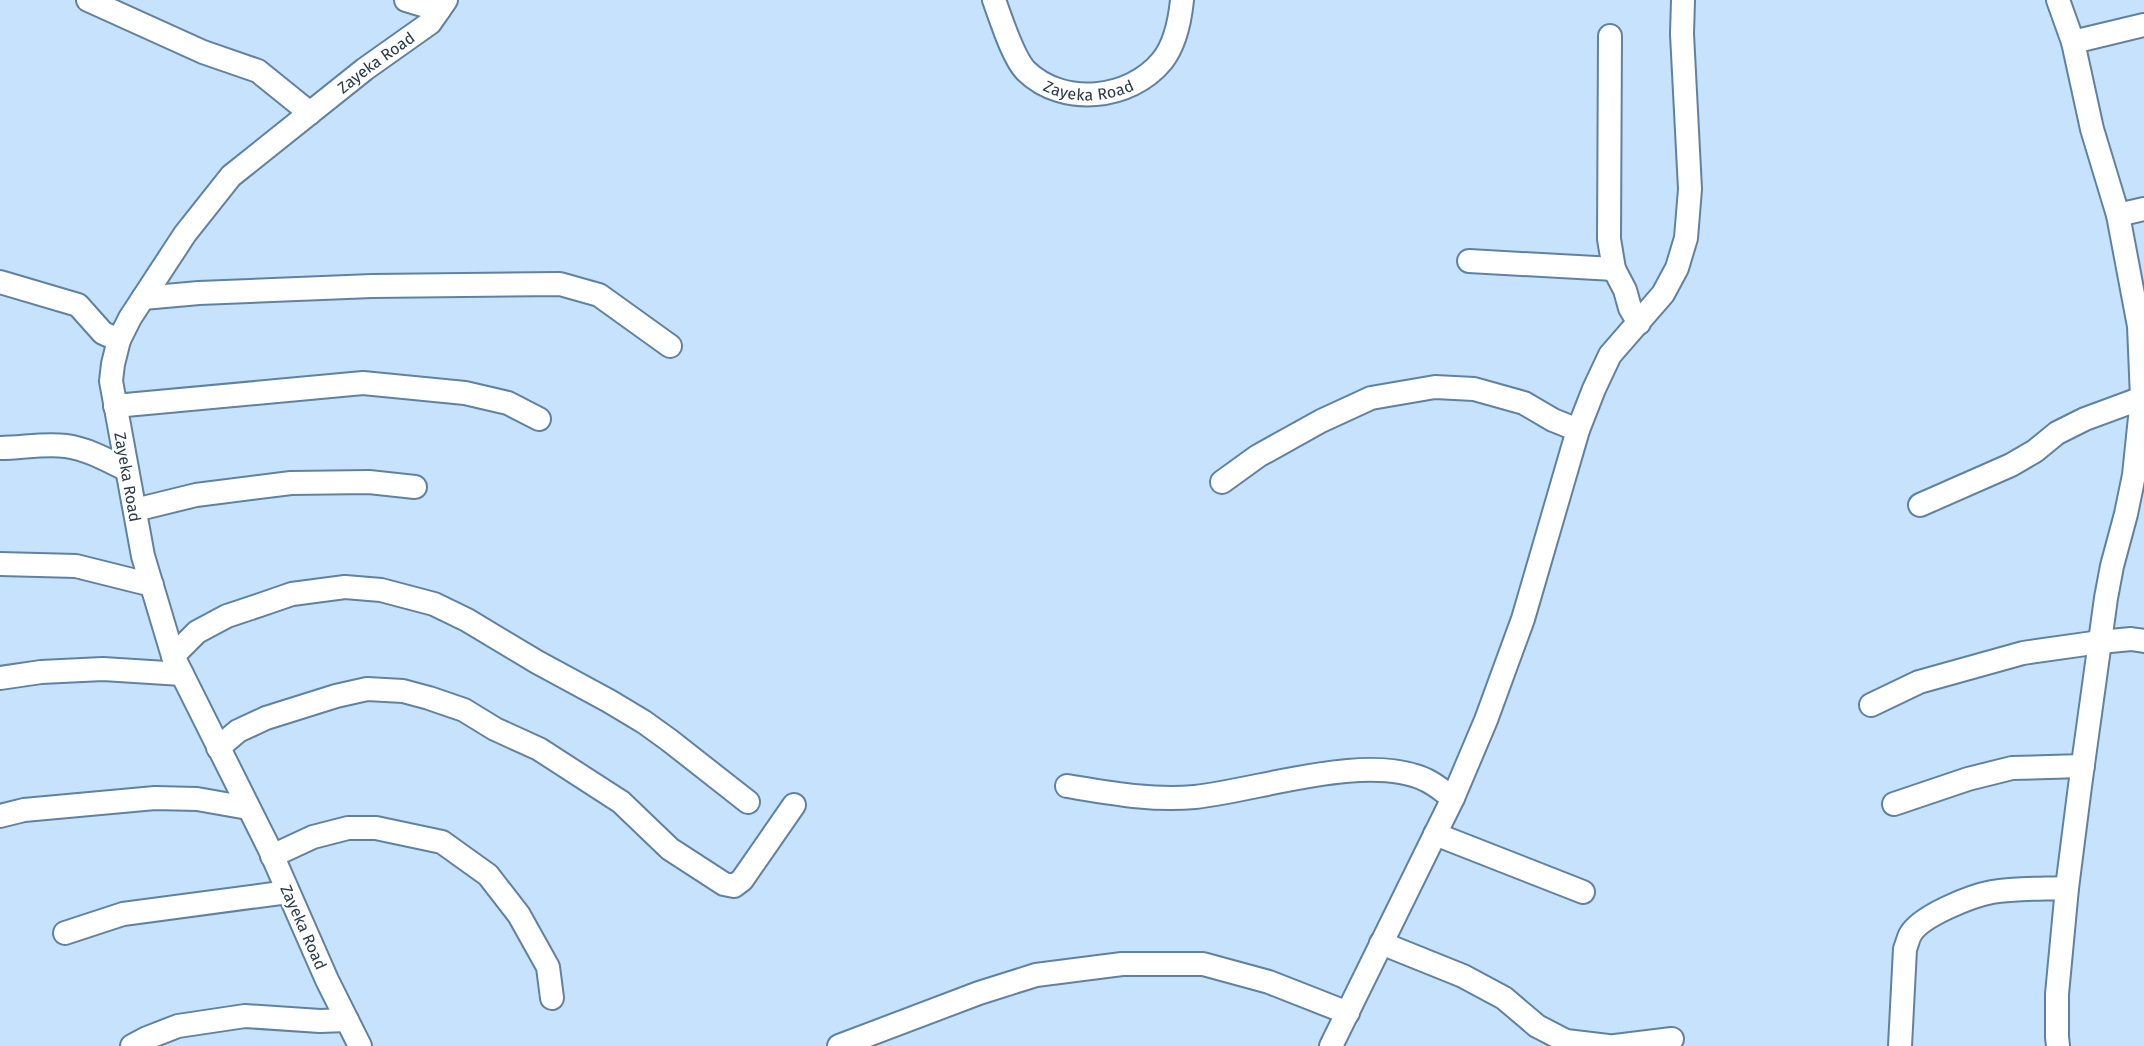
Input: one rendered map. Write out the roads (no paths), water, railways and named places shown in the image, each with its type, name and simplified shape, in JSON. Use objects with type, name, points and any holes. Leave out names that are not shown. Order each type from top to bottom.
[{"type":"street","points":[[88,0],[203,51],[258,71],[310,113]]},
{"type":"street","points":[[406,0],[443,5]]},
{"type":"street","name":"Zayeka Road","points":[[994,0],[1007,36],[1024,70],[1054,89],[1079,94],[1120,91],[1136,84],[1162,61],[1174,39],[1182,0]]},
{"type":"street","points":[[1331,1046],[1453,798],[1486,720],[1523,619],[1578,430],[1610,355],[1663,294],[1677,268],[1686,238],[1690,189],[1682,34],[1683,0]]},
{"type":"street","points":[[2058,0],[2073,42],[2092,129],[2118,215],[2139,326],[2142,398],[2132,485],[2112,566],[2100,642],[2067,888],[2057,994],[2058,1046]]},
{"type":"street","name":"Zayeka Road","points":[[360,1046],[272,856],[178,665],[143,556],[115,406],[111,381],[112,364],[120,340],[142,298],[185,234],[231,176],[365,69],[430,23],[443,5]]},
{"type":"street","points":[[2073,42],[2144,25]]},
{"type":"street","points":[[1610,36],[1609,239],[1614,269],[1626,290],[1630,308],[1639,323]]},
{"type":"street","points":[[2118,215],[2144,209]]},
{"type":"street","points":[[1469,261],[1614,269]]},
{"type":"street","points":[[0,282],[78,305],[103,333],[120,340]]},
{"type":"street","points":[[142,298],[372,286],[560,284],[599,295],[670,346]]},
{"type":"street","points":[[115,406],[363,383],[465,393],[508,403],[539,419]]},
{"type":"street","points":[[1222,482],[1269,450],[1321,421],[1371,398],[1435,387],[1474,389],[1524,403],[1553,420],[1578,430]]},
{"type":"street","points":[[1920,505],[2011,465],[2035,451],[2057,433],[2085,419],[2142,398]]},
{"type":"street","points":[[0,448],[68,446],[104,458],[128,470]]},
{"type":"street","points":[[135,510],[196,495],[291,483],[369,482],[415,488]]},
{"type":"street","points":[[0,564],[76,566],[152,585]]},
{"type":"street","points":[[0,678],[41,672],[178,665],[197,632],[227,616],[292,594],[345,587],[381,590],[434,604],[467,620],[644,722],[748,802]]},
{"type":"street","points":[[1871,705],[1919,682],[2011,657],[2100,642],[2131,639],[2144,641]]},
{"type":"street","points":[[218,748],[238,731],[266,718],[336,696],[367,689],[403,691],[464,710],[495,729],[539,749],[621,802],[670,849],[724,884],[734,886],[742,880],[794,806]]},
{"type":"street","points":[[1894,804],[1968,779],[2012,768],[2083,766]]},
{"type":"street","points":[[1068,786],[1143,798],[1196,796],[1266,783],[1375,769],[1403,773],[1426,780],[1453,798]]},
{"type":"street","points":[[0,816],[24,810],[155,798],[197,799],[248,808]]},
{"type":"street","points":[[272,856],[314,837],[348,828],[376,828],[442,842],[488,875],[519,915],[548,967],[552,998]]},
{"type":"street","points":[[1435,834],[1583,892]]},
{"type":"street","points":[[1900,1046],[1905,949],[1910,934],[1920,924],[1972,897],[1992,892],[2067,888]]},
{"type":"street","points":[[65,933],[123,914],[288,892]]},
{"type":"street","points":[[1382,943],[1464,976],[1504,998],[1537,1026],[1566,1041],[1608,1046]]},
{"type":"street","points":[[839,1046],[979,993],[1036,975],[1122,963],[1203,964],[1269,982],[1348,1013]]},
{"type":"street","points":[[132,1046],[178,1026],[245,1017],[347,1020]]},
{"type":"street","points":[[1615,1046],[1672,1039]]}]
